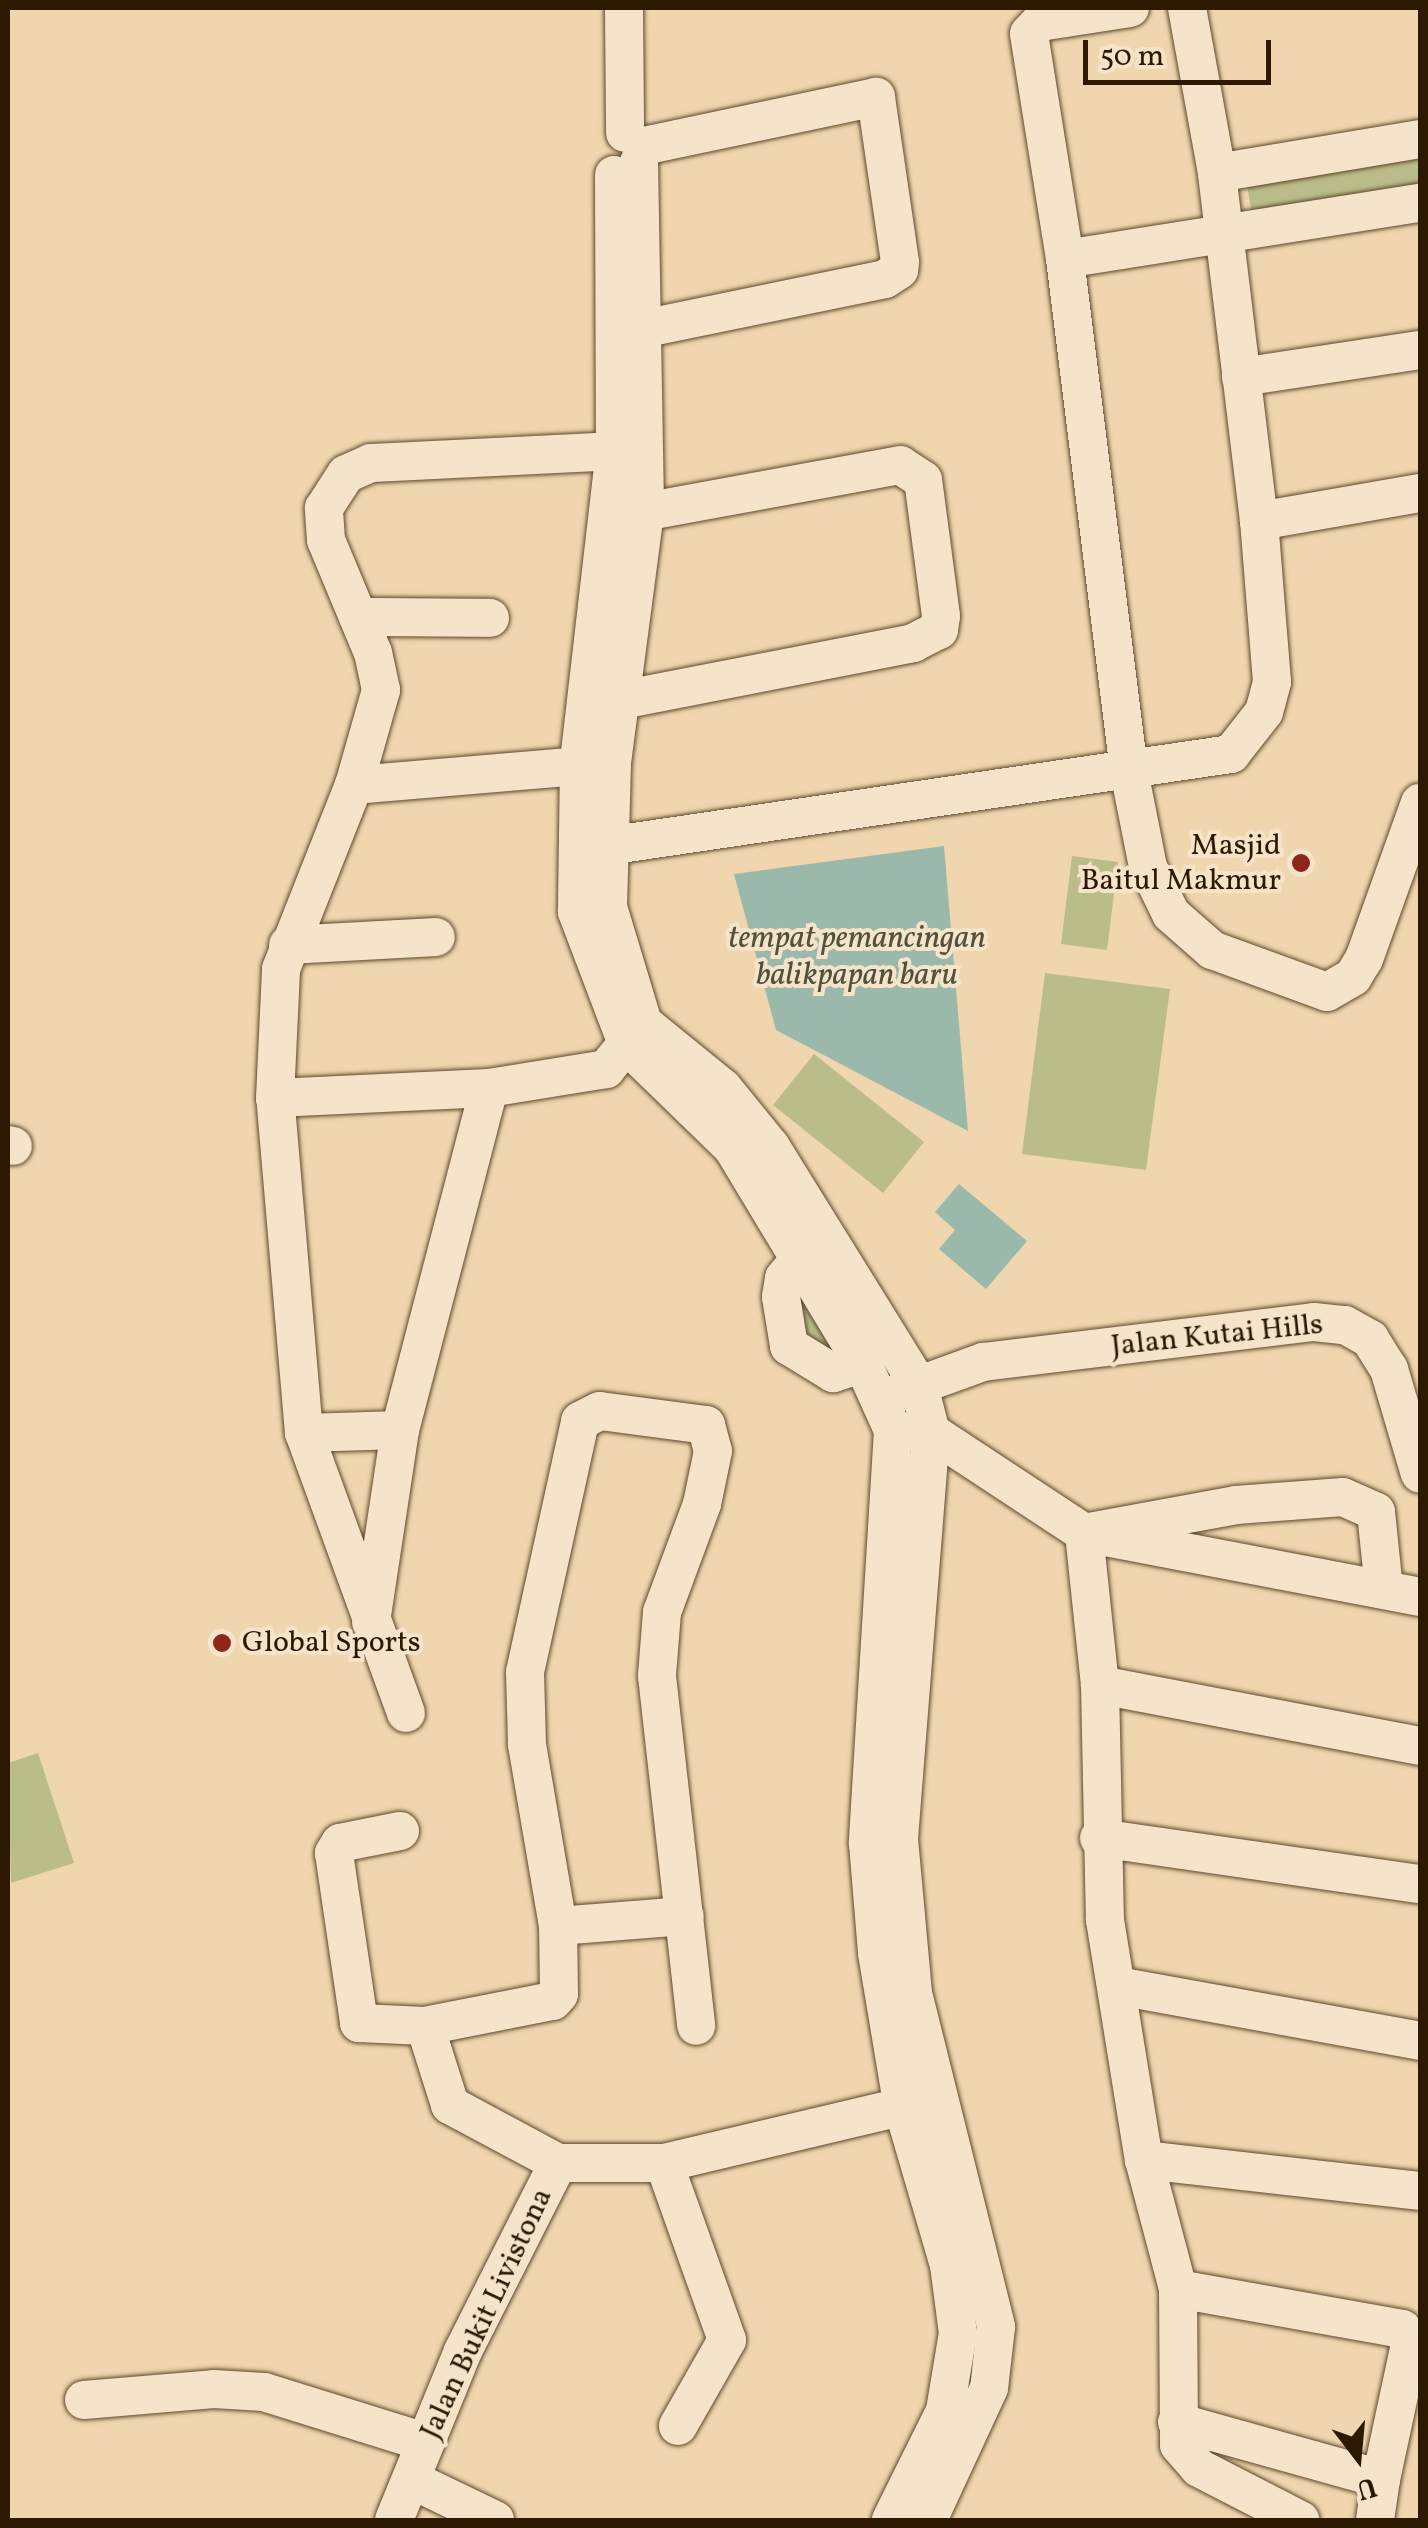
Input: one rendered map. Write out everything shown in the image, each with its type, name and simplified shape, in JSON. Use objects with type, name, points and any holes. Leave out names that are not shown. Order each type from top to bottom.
[{"type":"street","points":[[624,8],[642,329],[577,912],[636,1034],[732,1147],[863,1364],[887,1414],[868,1843],[877,1953],[921,2103],[988,2276],[996,2327],[972,2381],[928,2520]]},
{"type":"street","points":[[1130,8],[1040,22],[1029,34],[1065,259],[1128,771],[1148,867],[1171,914],[1212,950],[1327,992],[1352,977],[1364,958],[1420,803]]},
{"type":"street","points":[[607,846],[1231,754],[1264,712],[1272,682],[1258,520],[1217,173],[1187,8]]},
{"type":"street","points":[[630,151],[876,98],[900,262],[885,280],[642,329]]},
{"type":"street","points":[[1217,173],[1420,139]]},
{"type":"street","points":[[630,151],[631,450],[645,512],[621,700],[595,764],[607,846],[608,908],[636,1034],[722,1088],[771,1147],[919,1386],[931,1432],[898,1839],[921,2103]]},
{"type":"street","points":[[1065,259],[1420,203]]},
{"type":"street","points":[[1242,377],[1420,350]]},
{"type":"street","points":[[406,1713],[370,1628],[304,1433],[275,1098],[281,969],[354,785],[381,690],[323,521],[324,508],[346,474],[370,464],[631,450]]},
{"type":"street","points":[[621,700],[913,643],[939,630],[941,616],[923,480],[900,466],[645,512]]},
{"type":"street","points":[[1258,520],[1420,494]]},
{"type":"street","points":[[358,618],[490,618]]},
{"type":"street","points":[[354,785],[595,764]]},
{"type":"street","points":[[288,945],[436,936]]},
{"type":"street","points":[[275,1098],[489,1088],[606,1069],[636,1034]]},
{"type":"street","points":[[370,1628],[400,1430],[489,1088]]},
{"type":"street","points":[[799,1260],[784,1278],[781,1296],[789,1346],[833,1373],[863,1364]]},
{"type":"street","name":"Jalan Kutai Hills","points":[[919,1386],[984,1362],[1314,1322],[1345,1324],[1370,1339],[1389,1369],[1420,1474]]},
{"type":"street","points":[[887,1414],[919,1386]]},
{"type":"street","points":[[400,1831],[340,1843],[335,1862],[356,2017],[364,2028],[425,2026],[553,2001],[559,1994],[558,1926],[527,1744],[525,1672],[580,1421],[592,1411],[706,1425],[713,1439],[702,1504],[662,1612],[657,1676],[696,2026]]},
{"type":"street","points":[[887,1414],[931,1432],[1084,1533],[1402,1593],[1376,1512],[1343,1497],[1236,1505],[1084,1533]]},
{"type":"street","points":[[304,1433],[400,1430]]},
{"type":"street","points":[[1084,1533],[1100,1685],[1099,1838],[1144,2160],[1178,2289],[1177,2422],[1184,2454],[1199,2468],[1300,2520]]},
{"type":"street","points":[[1100,1685],[1420,1746]]},
{"type":"street","points":[[1099,1838],[1420,1884]]},
{"type":"street","points":[[558,1926],[685,1916]]},
{"type":"street","points":[[1118,1986],[1420,2040]]},
{"type":"street","points":[[425,2026],[450,2105],[558,2164],[664,2163],[921,2103]]},
{"type":"street","points":[[1144,2160],[1420,2191]]},
{"type":"street","points":[[664,2163],[727,2340],[678,2426]]},
{"type":"street","name":"Jalan Bukit Livistona","points":[[394,2520],[414,2480],[425,2442],[558,2164]]},
{"type":"street","points":[[1178,2289],[1402,2329],[1410,2344],[1375,2520]]},
{"type":"street","points":[[891,2520],[945,2411],[972,2381]]},
{"type":"street","points":[[84,2400],[250,2390],[425,2442]]},
{"type":"street","points":[[1177,2422],[1381,2479]]},
{"type":"street","points":[[414,2480],[495,2520]]},
{"type":"green space","points":[[1420,148],[1420,189],[1253,220],[1246,180]]},
{"type":"green space","points":[[1072,856],[1118,862],[1107,950],[1061,944]]},
{"type":"green space","points":[[1045,973],[1170,989],[1146,1170],[1022,1154]]},
{"type":"green space","points":[[814,1054],[924,1142],[883,1193],[773,1105]]},
{"type":"green space","points":[[803,1283],[836,1351],[810,1356],[788,1306]]},
{"type":"green space","points":[[38,1753],[74,1863],[11,1883],[8,1763]]},
{"type":"water","name":"tempat pemancingan balikpapan baru","points":[[944,846],[968,1131],[776,1030],[734,874]]},
{"type":"water","points":[[959,1184],[1027,1241],[986,1289],[939,1249],[955,1230],[935,1212]]},
{"type":"place","name":"Masjid Baitul Makmur","points":[[1301,863]]},
{"type":"place","name":"Global Sports","points":[[222,1643]]}]
